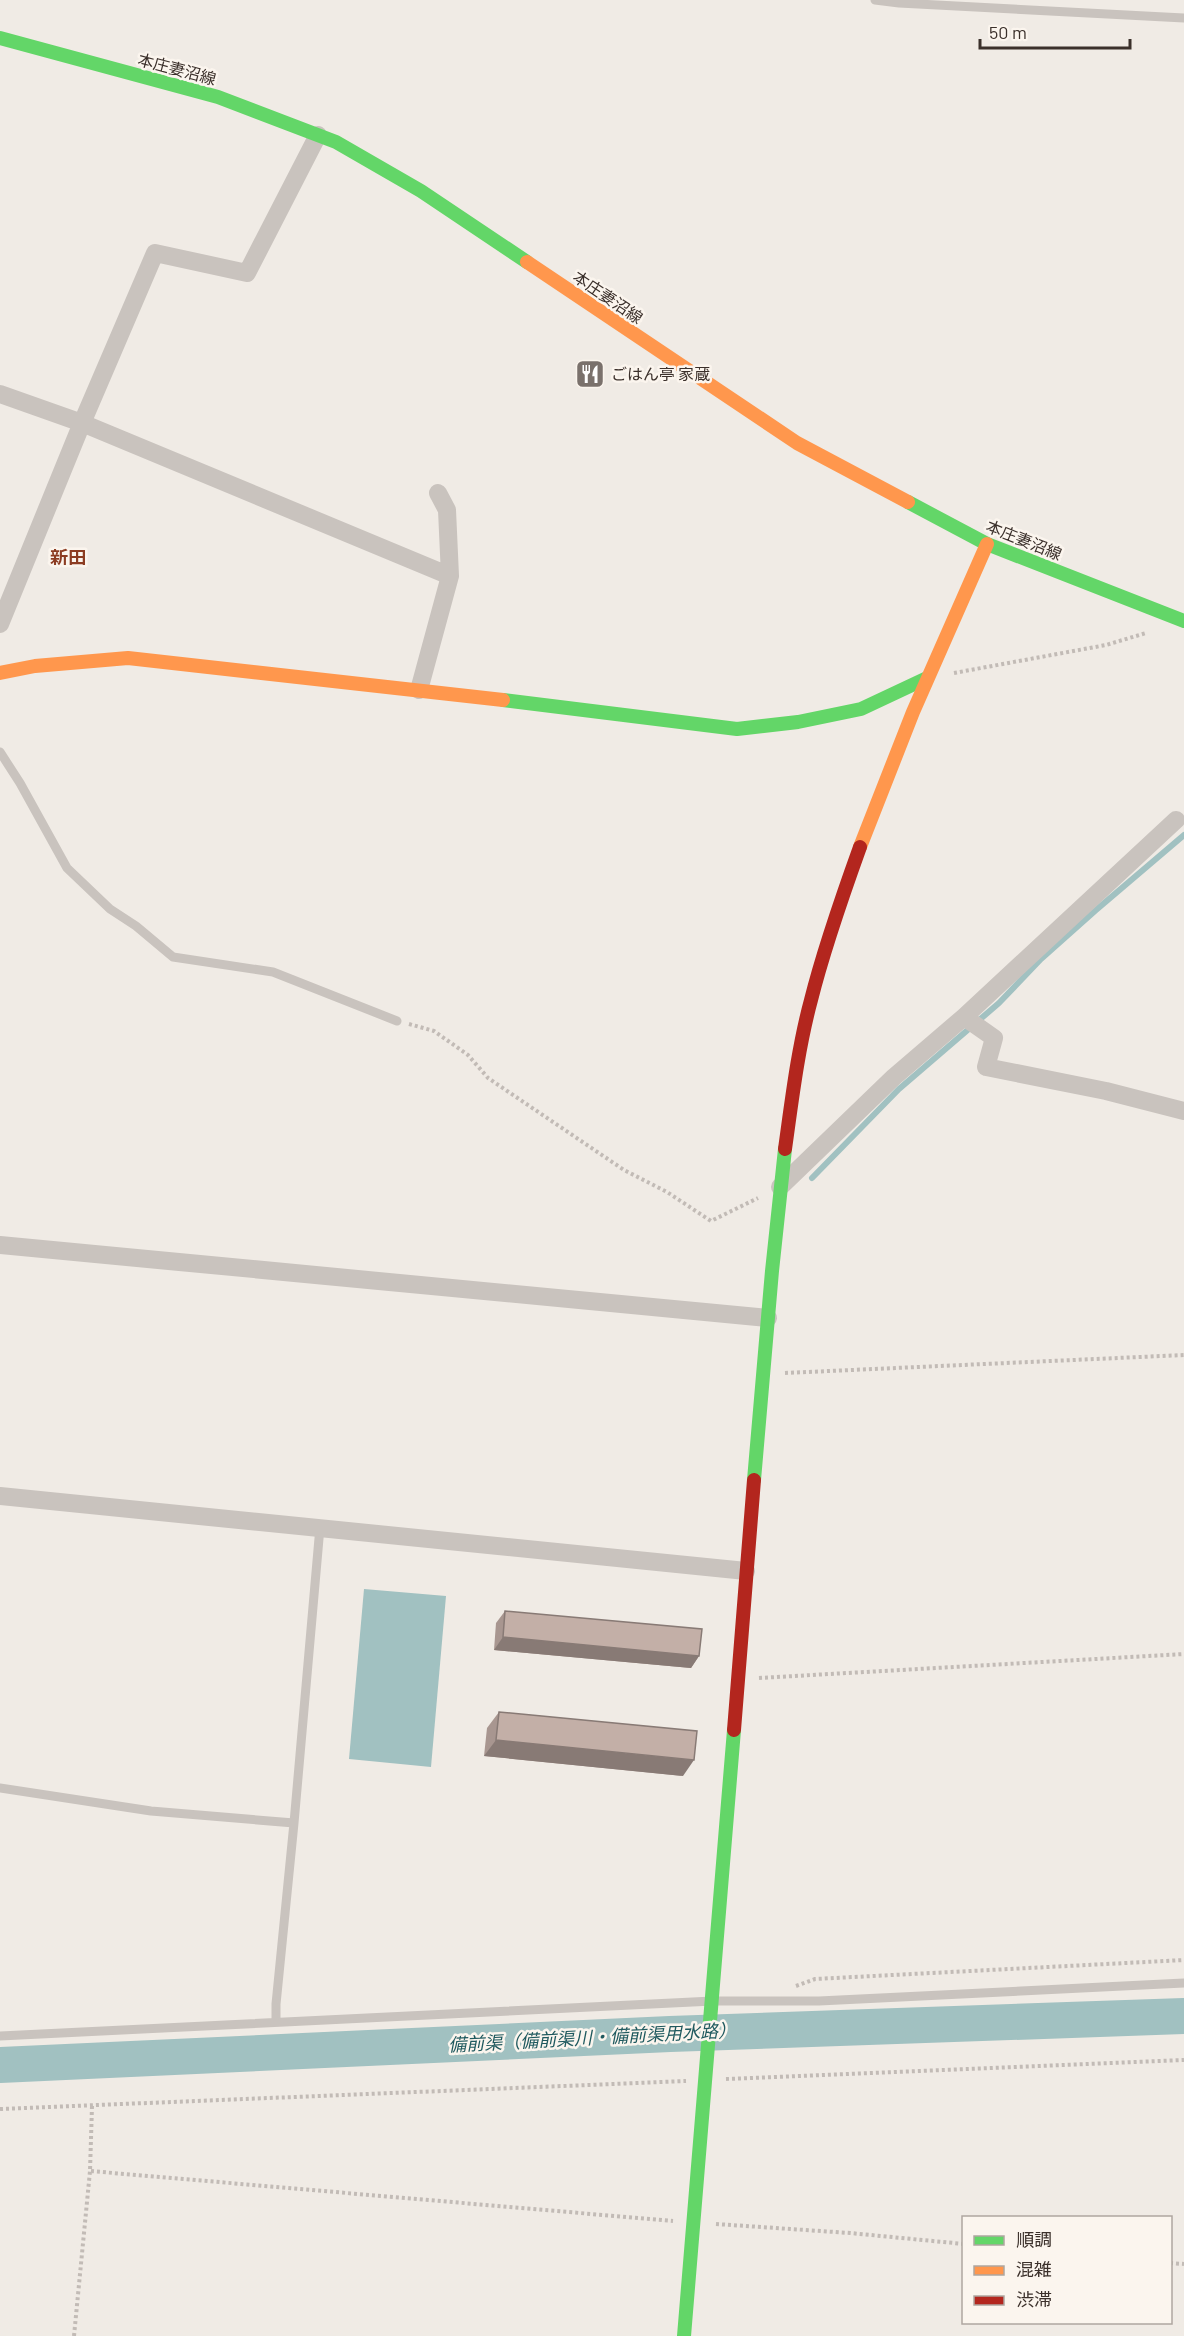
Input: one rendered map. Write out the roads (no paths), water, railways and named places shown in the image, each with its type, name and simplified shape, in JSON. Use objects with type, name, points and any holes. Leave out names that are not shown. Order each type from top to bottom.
[{"type":"street","name":"本庄妻沼線","points":[[0,38],[218,97],[336,141],[421,191],[797,443],[987,544],[1184,621]]},
{"type":"street","points":[[0,624],[82,423],[155,253],[247,273],[318,135]]},
{"type":"street","points":[[0,394],[82,423],[450,576]]},
{"type":"street","points":[[420,690],[450,576],[447,510],[438,493]]},
{"type":"street","points":[[684,2336],[763,1374],[780,1186],[793,1092],[811,1001],[846,886],[888,771],[987,544]]},
{"type":"street","points":[[0,673],[35,666],[128,658],[420,690],[738,729],[798,722],[861,709],[927,678]]},
{"type":"street","points":[[780,1186],[894,1077],[964,1017],[1180,821]]},
{"type":"street","points":[[964,1017],[994,1038],[986,1067],[1106,1091],[1184,1111]]},
{"type":"street","points":[[0,1245],[768,1318]]},
{"type":"street","points":[[0,1496],[746,1571]]},
{"type":"lane","points":[[875,0],[1184,18]]},
{"type":"lane","points":[[0,752],[20,783],[67,868],[110,909],[136,926],[172,957],[273,972],[397,1021]]},
{"type":"lane","points":[[276,2022],[320,1527]]},
{"type":"lane","points":[[0,1788],[141,1809],[294,1823]]},
{"type":"lane","points":[[0,2036],[1184,1983]]},
{"type":"water","points":[[364,1589],[446,1596],[431,1767],[349,1759]]},
{"type":"waterway","points":[[812,1178],[899,1089],[999,1003],[1041,959],[1184,835]]},
{"type":"waterway","name":"備前渠（備前渠川・備前渠用水路）","points":[[0,2065],[670,2034],[1184,2016]]},
{"type":"place","name":"ごはん亭 家蔵","points":[[590,374]]},
{"type":"district","name":"新田","points":[[68,558]]}]
